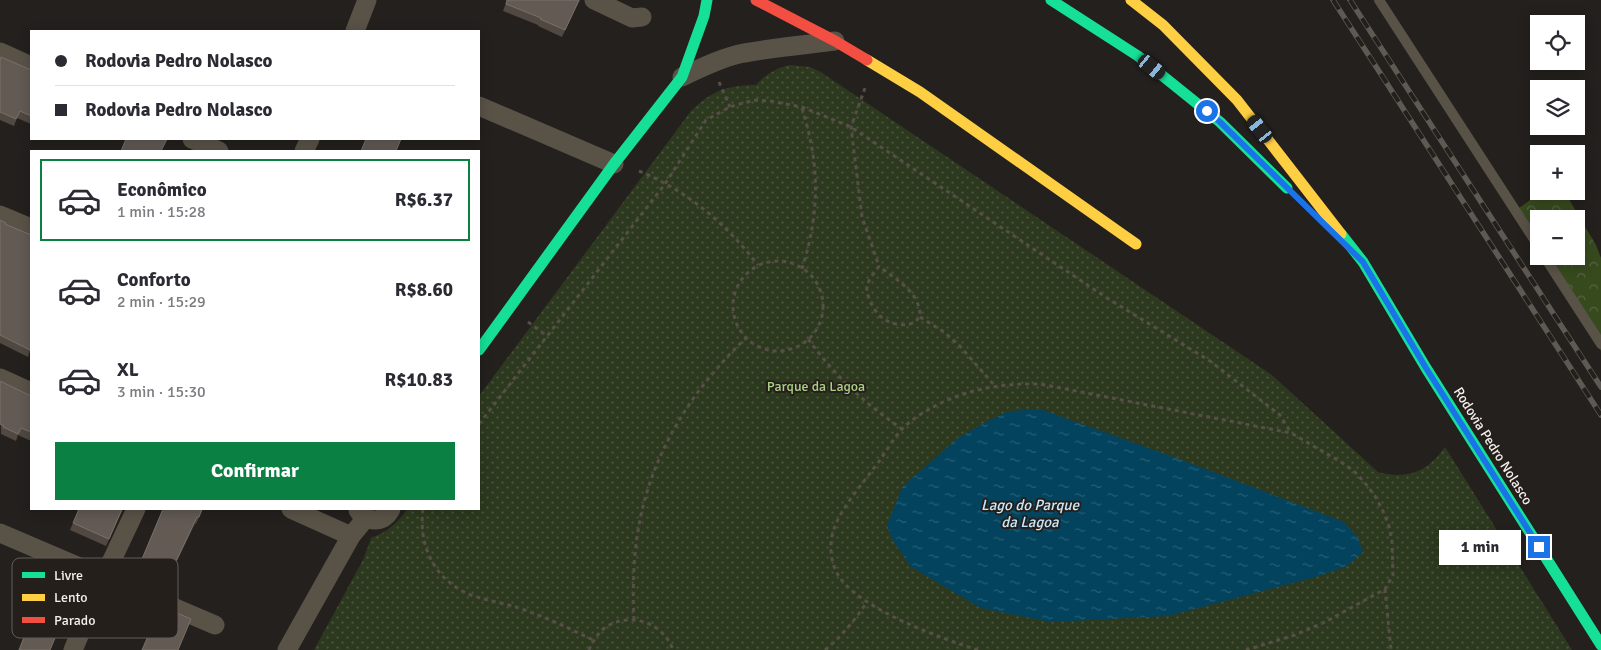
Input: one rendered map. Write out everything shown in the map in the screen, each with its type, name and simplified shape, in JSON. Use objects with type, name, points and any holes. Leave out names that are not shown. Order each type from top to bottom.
[{"type":"main road","points":[[480,349],[614,163],[682,77],[704,16],[707,0]]},
{"type":"main road","points":[[756,0],[835,41],[920,92],[1136,244]]},
{"type":"main road","name":"Rodovia Pedro Nolasco","points":[[1051,0],[1138,56],[1220,122],[1363,262]]},
{"type":"main road","name":"Rodovia Pedro Nolasco","points":[[1131,0],[1164,26],[1237,100],[1363,262],[1426,368],[1601,645]]},
{"type":"street","points":[[355,30],[368,0]]},
{"type":"street","points":[[594,0],[632,18],[642,17]]},
{"type":"street","points":[[682,77],[711,63],[738,55],[835,41]]},
{"type":"street","points":[[0,52],[30,66]]},
{"type":"street","points":[[480,106],[614,163]]},
{"type":"street","points":[[194,140],[217,150]]},
{"type":"street","points":[[0,215],[30,228]]},
{"type":"street","points":[[0,378],[30,392]]},
{"type":"street","points":[[113,558],[136,510]]},
{"type":"street","points":[[293,510],[350,536]]},
{"type":"street","points":[[287,650],[362,513],[373,520],[387,516],[390,510]]},
{"type":"street","points":[[0,533],[59,558]]},
{"type":"street","points":[[178,609],[215,625]]},
{"type":"street","points":[[74,650],[79,638]]},
{"type":"lane","points":[[1379,0],[1530,233]]},
{"type":"lane","points":[[1550,265],[1601,344]]},
{"type":"path","points":[[711,63],[730,107]]},
{"type":"path","points":[[874,66],[850,127],[862,217],[879,266],[916,299],[920,310],[920,317],[916,322],[906,326],[892,324],[879,315],[870,302],[867,285],[879,266]]},
{"type":"path","points":[[480,423],[665,184],[706,120],[730,107],[763,100],[802,107],[850,127],[1107,298],[1210,361],[1280,414],[1291,433]]},
{"type":"path","points":[[802,107],[813,149],[816,193],[810,244],[802,269]]},
{"type":"path","points":[[614,163],[640,172],[689,198],[711,214],[758,265]]},
{"type":"path","points":[[781,261],[792,263],[802,269],[811,276],[818,286],[822,297],[821,320],[816,331],[799,346],[788,350],[777,351],[760,347],[746,338],[739,329],[732,305],[734,293],[739,282],[758,265],[769,262],[781,261]]},
{"type":"path","points":[[920,317],[944,332],[959,345],[995,386]]},
{"type":"path","points":[[634,620],[633,586],[640,520],[648,488],[660,457],[673,430],[705,381],[724,358],[746,338]]},
{"type":"path","points":[[808,339],[822,358],[853,391],[902,429]]},
{"type":"path","points":[[978,650],[939,637],[903,621],[855,595],[845,586],[837,574],[832,561],[831,539],[838,518],[902,429],[918,416],[942,403],[973,391],[1017,383],[1040,384],[1291,433],[1354,471],[1375,496],[1389,526],[1392,542],[1393,576],[1385,589],[1327,621],[1295,635],[1246,650]]},
{"type":"path","points":[[423,510],[421,521],[425,546],[438,572],[448,582],[472,596],[514,606],[593,640]]},
{"type":"path","points":[[1385,589],[1391,650]]},
{"type":"path","points":[[825,650],[840,638],[867,602]]},
{"type":"path","points":[[589,650],[593,640],[611,624],[634,620],[656,627],[665,635],[673,650]]},
{"type":"green space","name":"Parque da Lagoa","points":[[790,65],[810,67],[819,71],[1272,375],[1378,472],[1398,475],[1416,472],[1431,463],[1445,447],[1572,650],[314,650],[364,558],[371,538],[392,526],[406,510],[480,510],[480,395],[691,111],[706,98],[720,90],[737,86],[756,85],[771,72]]},
{"type":"green space","points":[[1530,200],[1569,200],[1575,210],[1530,210],[1530,241],[1512,213]]},
{"type":"green space","points":[[1585,226],[1601,258],[1601,351],[1546,265],[1585,265]]},
{"type":"water","name":"Lago do Parque da Lagoa","points":[[1040,409],[1182,460],[1344,522],[1358,538],[1363,552],[1347,566],[1319,576],[1168,616],[1051,622],[981,608],[911,567],[892,539],[887,525],[903,486],[958,438],[1009,411]]},
{"type":"building","points":[[507,0],[579,0],[565,30],[506,4]]},
{"type":"building","points":[[1,57],[30,70],[30,116],[20,111],[16,119],[0,112]]},
{"type":"building","points":[[126,140],[166,140],[162,150],[121,150]]},
{"type":"building","points":[[366,140],[401,140],[396,150],[361,150]]},
{"type":"building","points":[[0,220],[30,235],[30,350],[0,335]]},
{"type":"building","points":[[0,381],[30,396],[30,432],[21,428],[18,434],[0,424]]},
{"type":"building","points":[[79,510],[122,510],[109,539],[73,523]]},
{"type":"building","points":[[163,510],[202,510],[178,558],[142,558]]},
{"type":"building","points":[[178,613],[191,619],[178,650],[142,650],[147,638],[178,638]]},
{"type":"building","points":[[24,638],[55,638],[50,650],[19,650]]},
{"type":"railway","points":[[1333,0],[1601,415]]},
{"type":"railway","points":[[1350,0],[1601,387]]},
{"type":"traffic: fast","points":[[480,349],[614,164],[682,77],[704,16],[707,0]]},
{"type":"traffic: fast","points":[[1051,0],[1138,56],[1220,122],[1287,188]]},
{"type":"traffic: fast","points":[[1341,234],[1363,262],[1426,368],[1601,645]]},
{"type":"traffic: slow","points":[[1131,0],[1163,25],[1237,100],[1341,234]]},
{"type":"traffic: slow","points":[[867,60],[920,92],[1136,244]]},
{"type":"traffic: jam","points":[[756,0],[867,60]]},
{"type":"route","points":[[1207,111],[1363,262],[1426,368],[1539,547]]}]
